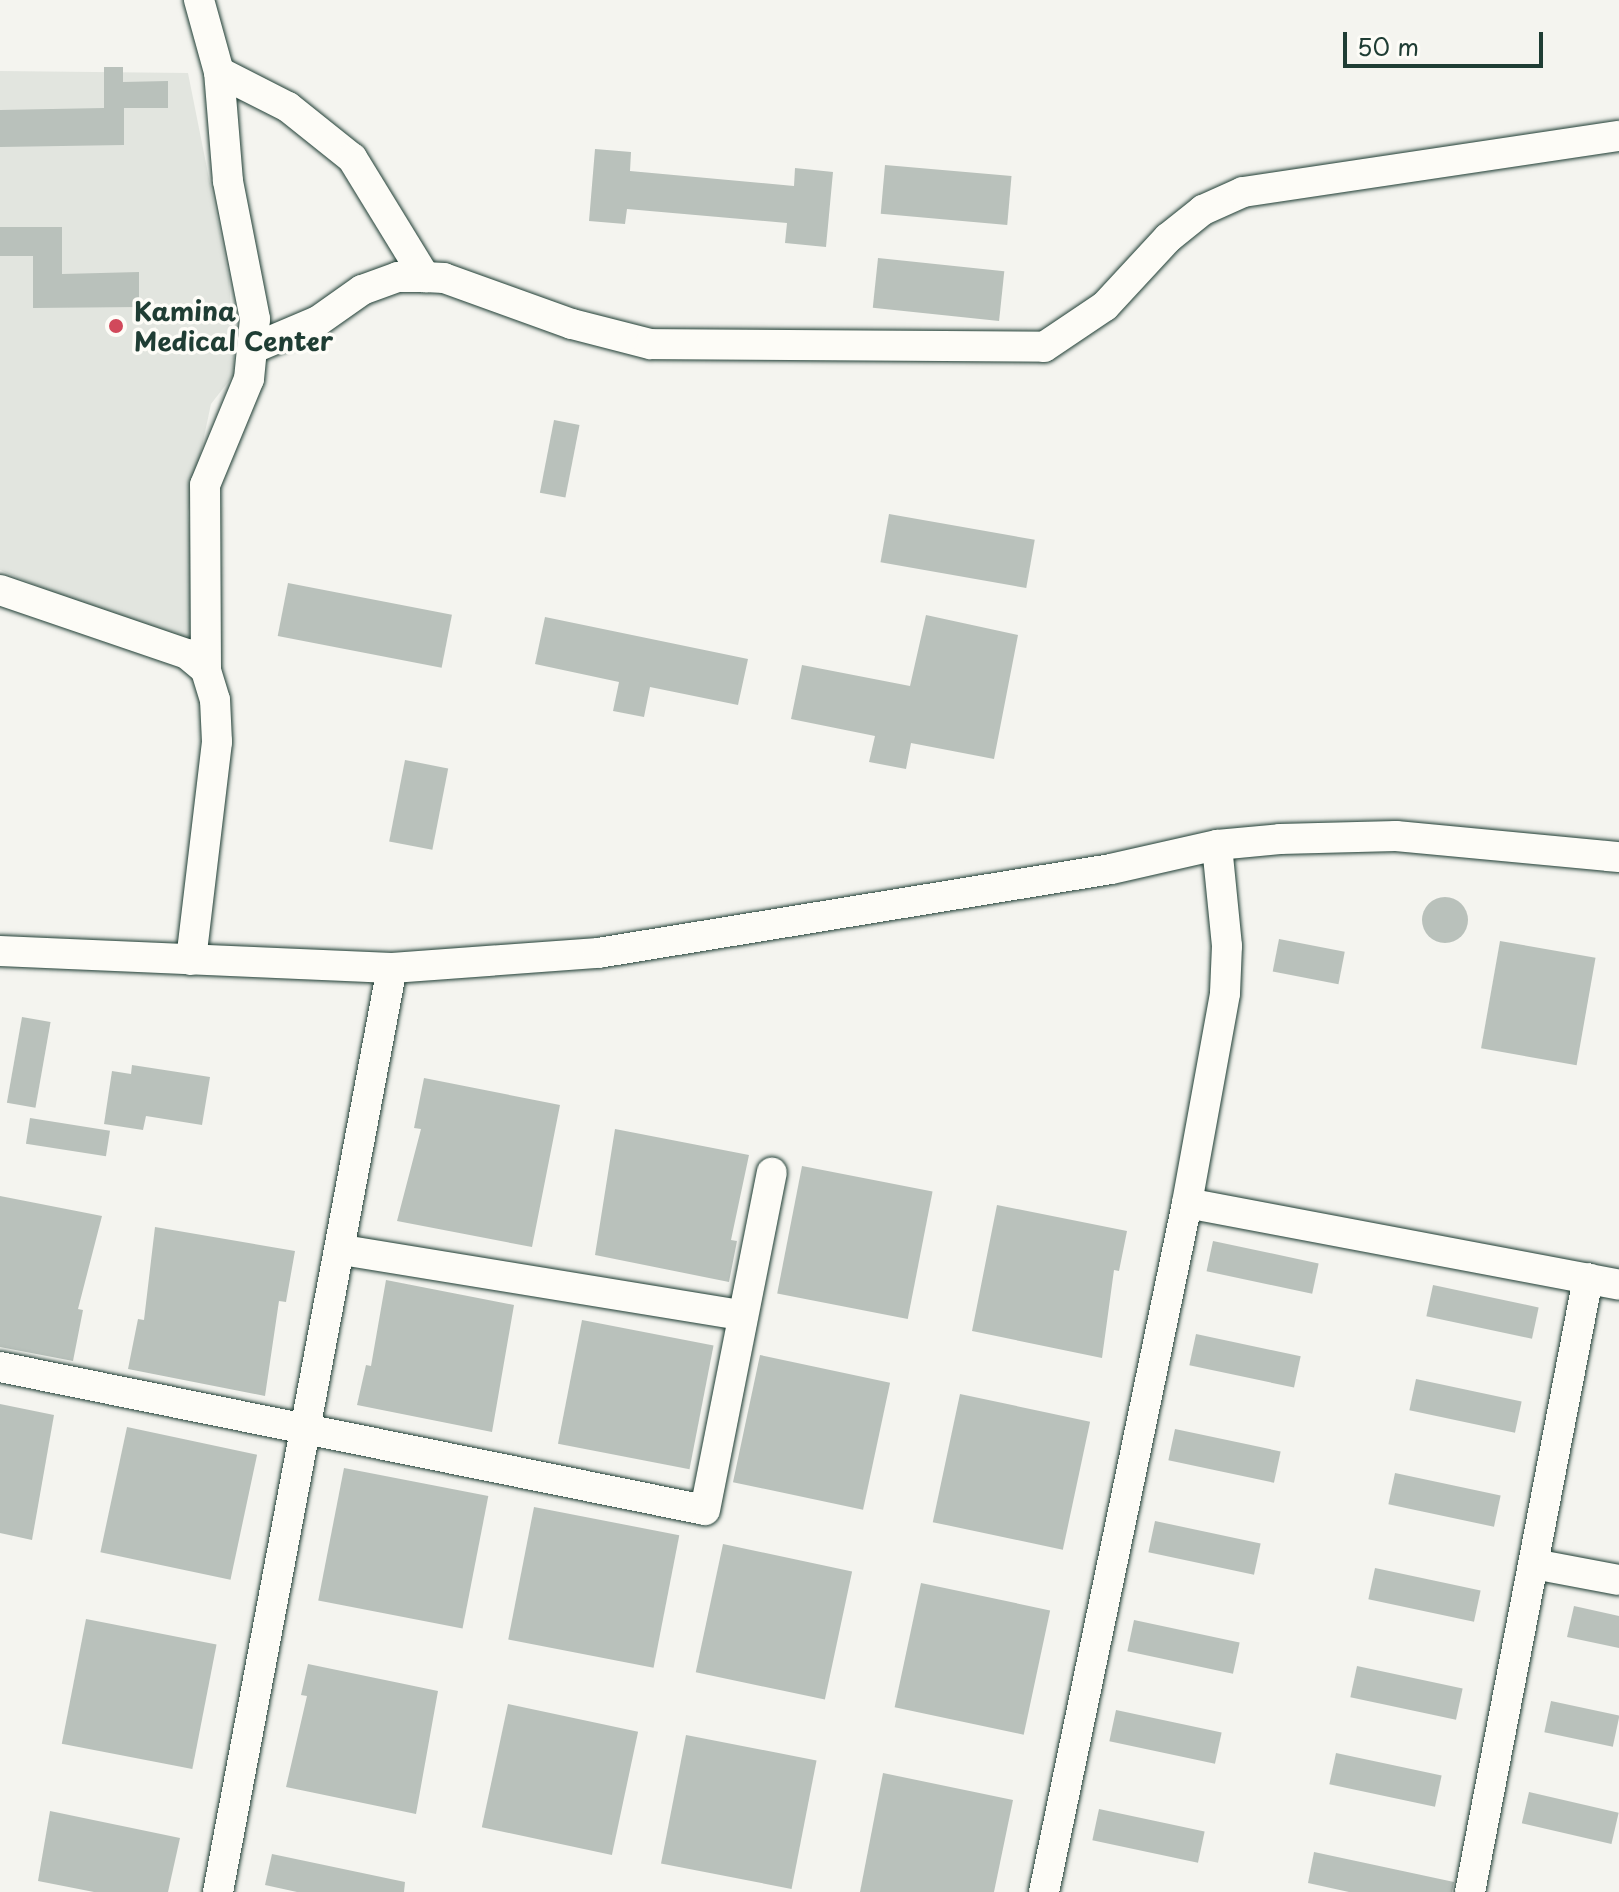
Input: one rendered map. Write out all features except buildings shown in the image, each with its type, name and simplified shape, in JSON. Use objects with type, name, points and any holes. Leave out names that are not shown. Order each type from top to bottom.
[{"type":"lane","points":[[191,960],[217,742],[215,700],[206,670],[205,485],[249,379],[255,319],[228,181],[219,72],[199,0]]},
{"type":"lane","points":[[219,72],[288,107],[352,158],[425,277]]},
{"type":"lane","points":[[254,348],[318,321],[362,290],[398,277],[444,278],[572,324],[650,344],[1044,347],[1105,306],[1168,238],[1203,210],[1243,192],[1619,136]]},
{"type":"lane","points":[[0,590],[187,654],[206,670]]},
{"type":"lane","points":[[0,951],[392,968],[598,953],[1111,869],[1217,845],[1396,836],[1619,857]]},
{"type":"lane","points":[[1044,1892],[1187,1203],[1225,993],[1227,946],[1217,845]]},
{"type":"lane","points":[[218,1892],[343,1250],[392,968]]},
{"type":"lane","points":[[0,1367],[308,1427],[705,1510],[741,1315],[772,1173]]},
{"type":"lane","points":[[1187,1203],[1619,1285]]},
{"type":"lane","points":[[343,1250],[741,1315]]},
{"type":"lane","points":[[1470,1892],[1588,1278]]},
{"type":"lane","points":[[1534,1564],[1619,1580]]},
{"type":"shaded area","name":"Kamina Medical Center","points":[[0,71],[188,73],[229,279],[235,373],[211,404],[188,512],[198,653],[0,570]]},
{"type":"place","name":"Kamina Medical Center","points":[[116,326]]}]
